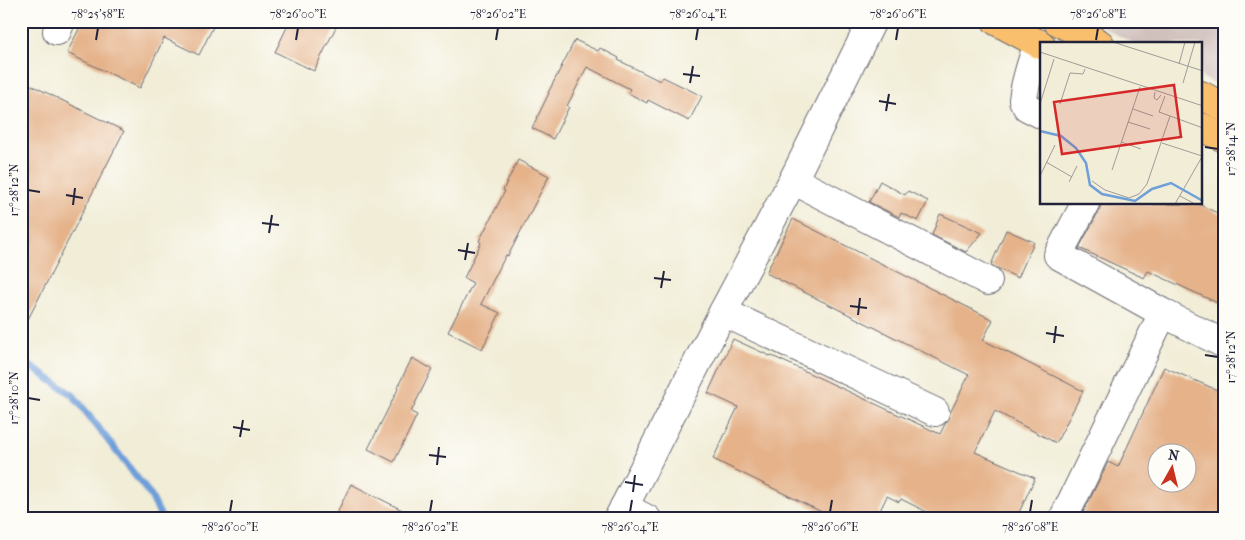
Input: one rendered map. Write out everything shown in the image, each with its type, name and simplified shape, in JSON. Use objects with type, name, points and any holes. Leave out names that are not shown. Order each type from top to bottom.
[{"type":"main road","points":[[996,21],[1040,44]]},
{"type":"main road","points":[[1056,21],[1096,42]]},
{"type":"main road","points":[[1202,96],[1224,107]]},
{"type":"main road","points":[[1202,127],[1224,138]]},
{"type":"street","points":[[630,515],[723,312],[793,180],[872,21]]},
{"type":"street","points":[[1040,44],[1026,78],[1022,100],[1027,107],[1040,114]]},
{"type":"street","points":[[793,180],[988,281]]},
{"type":"street","points":[[1084,205],[1058,255],[1163,313],[1224,344]]},
{"type":"street","points":[[723,312],[935,412]]},
{"type":"street","points":[[1062,519],[1163,313]]},
{"type":"shaded area","points":[[1090,21],[1224,21],[1224,89],[1202,78],[1202,42],[1131,42]]},
{"type":"building","points":[[83,21],[216,21],[199,55],[164,38],[140,88],[67,53]]},
{"type":"building","points":[[290,21],[339,21],[314,71],[275,52]]},
{"type":"building","points":[[575,40],[598,51],[600,48],[619,58],[618,60],[660,81],[663,77],[702,96],[689,121],[648,100],[647,103],[628,93],[630,89],[587,67],[553,139],[532,128]]},
{"type":"building","points":[[21,80],[124,131],[21,333]]},
{"type":"building","points":[[518,160],[549,176],[481,304],[500,313],[482,349],[448,332],[473,283],[464,278],[481,243],[479,241],[505,191],[503,190]]},
{"type":"building","points":[[880,181],[905,195],[908,191],[928,201],[918,221],[901,213],[899,217],[869,202]]},
{"type":"building","points":[[1101,205],[1200,205],[1224,216],[1224,306],[1148,271],[1144,278],[1079,248]]},
{"type":"building","points":[[940,214],[982,233],[966,252],[932,235]]},
{"type":"building","points":[[793,219],[993,320],[983,340],[1083,391],[1056,443],[995,411],[975,452],[1035,478],[1016,519],[941,519],[901,499],[899,502],[887,496],[876,519],[836,519],[713,459],[738,407],[708,393],[733,339],[940,434],[969,375],[766,273]]},
{"type":"building","points":[[1006,230],[1034,242],[1018,278],[991,265]]},
{"type":"building","points":[[412,358],[432,369],[411,412],[417,415],[394,462],[368,449]]},
{"type":"building","points":[[1164,367],[1224,393],[1224,519],[1080,519],[1108,462],[1118,467]]},
{"type":"building","points":[[351,484],[420,519],[334,519]]},
{"type":"waterway","points":[[21,360],[73,395],[151,496],[162,519]]}]
